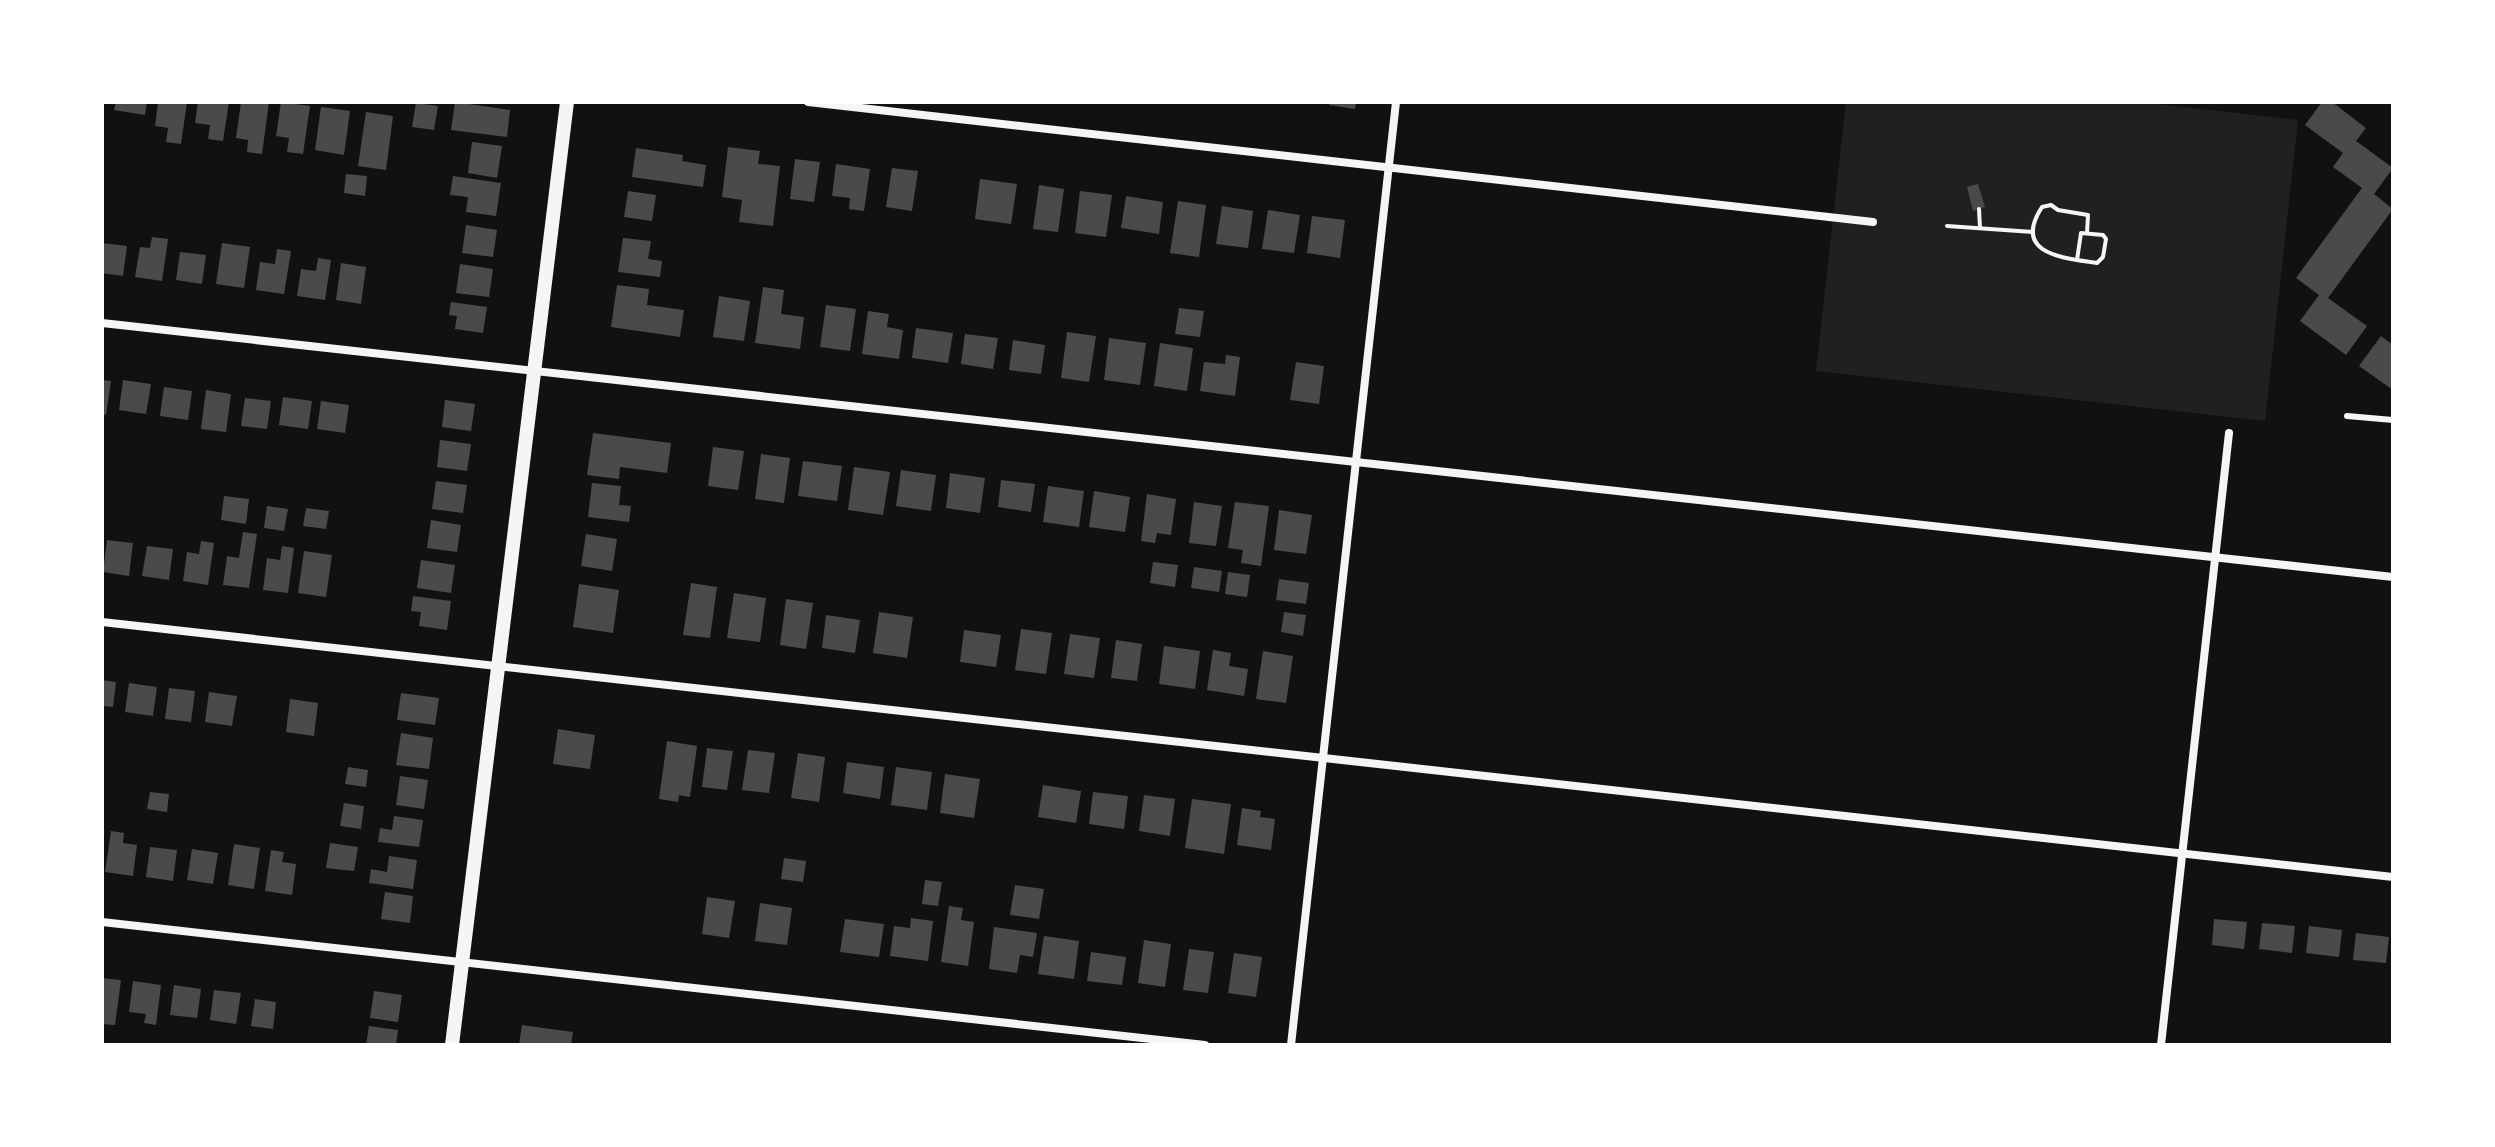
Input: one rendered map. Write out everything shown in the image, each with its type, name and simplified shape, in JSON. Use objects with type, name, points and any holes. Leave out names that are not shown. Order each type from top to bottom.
[{"type":"street","points":[[452,1045],[567,102]]},
{"type":"street","points":[[808,102],[1873,222]]},
{"type":"street","points":[[1291,1045],[1396,102]]},
{"type":"street","points":[[102,323],[2393,577]]},
{"type":"street","points":[[2161,1045],[2229,433]]},
{"type":"street","points":[[102,622],[2393,877]]},
{"type":"street","points":[[102,922],[1205,1045]]},
{"type":"lane","points":[[2347,416],[2393,420]]},
{"type":"path","points":[[2077,260],[2081,233],[2103,235],[2106,239],[2103,257],[2097,263],[2077,260],[2046,253],[2037,246],[2033,232],[2036,217],[2042,207],[2051,205],[2058,210],[2088,215],[2087,233]]},
{"type":"path","points":[[1979,209],[1980,228]]},
{"type":"path","points":[[1947,226],[2033,232]]},
{"type":"shaded area","points":[[1846,102],[2140,102],[2298,120],[2265,421],[1816,371]]},
{"type":"building","points":[[116,102],[147,102],[145,115],[114,110]]},
{"type":"building","points":[[158,102],[187,102],[181,144],[166,142],[168,128],[155,126]]},
{"type":"building","points":[[198,102],[229,102],[223,141],[208,139],[210,125],[195,123]]},
{"type":"building","points":[[241,102],[269,102],[262,154],[247,152],[248,140],[236,138]]},
{"type":"building","points":[[281,102],[310,106],[303,154],[287,152],[289,138],[276,136]]},
{"type":"building","points":[[455,102],[510,110],[507,137],[451,130]]},
{"type":"building","points":[[1329,102],[1356,102],[1355,109],[1329,105]]},
{"type":"building","points":[[2322,102],[2332,102],[2366,128],[2356,141],[2393,168],[2374,194],[2393,209],[2328,298],[2367,326],[2346,355],[2300,321],[2319,295],[2296,278],[2362,188],[2333,167],[2343,153],[2305,125]]},
{"type":"building","points":[[416,103],[438,106],[434,130],[412,127]]},
{"type":"building","points":[[321,107],[350,111],[344,155],[315,150]]},
{"type":"building","points":[[366,112],[393,116],[386,170],[358,166]]},
{"type":"building","points":[[472,142],[502,146],[497,178],[468,173]]},
{"type":"building","points":[[728,147],[760,151],[758,164],[780,166],[773,226],[739,222],[742,200],[722,197]]},
{"type":"building","points":[[636,148],[683,155],[682,161],[706,165],[703,187],[632,177]]},
{"type":"building","points":[[795,159],[820,162],[814,202],[790,199]]},
{"type":"building","points":[[836,164],[870,169],[864,211],[849,209],[850,198],[832,196]]},
{"type":"building","points":[[892,168],[918,171],[912,211],[886,207]]},
{"type":"building","points":[[346,174],[367,176],[365,196],[344,193]]},
{"type":"building","points":[[453,176],[501,183],[496,216],[466,212],[468,197],[450,195]]},
{"type":"building","points":[[980,179],[1017,184],[1011,224],[975,219]]},
{"type":"building","points":[[1978,184],[1985,207],[1973,211],[1967,187]]},
{"type":"building","points":[[1039,185],[1064,189],[1058,232],[1033,229]]},
{"type":"building","points":[[628,191],[656,195],[652,221],[624,217]]},
{"type":"building","points":[[1080,191],[1112,195],[1106,237],[1075,233]]},
{"type":"building","points":[[1126,196],[1163,202],[1159,234],[1121,228]]},
{"type":"building","points":[[1178,201],[1206,205],[1199,257],[1170,253]]},
{"type":"building","points":[[1222,206],[1253,211],[1248,248],[1216,244]]},
{"type":"building","points":[[1268,210],[1300,215],[1294,253],[1262,249]]},
{"type":"building","points":[[1312,216],[1345,220],[1340,258],[1307,253]]},
{"type":"building","points":[[466,225],[497,230],[493,257],[462,253]]},
{"type":"building","points":[[152,237],[168,239],[162,281],[135,277],[140,247],[150,248]]},
{"type":"building","points":[[623,238],[651,241],[648,259],[662,261],[660,277],[618,272]]},
{"type":"building","points":[[102,243],[127,246],[123,276],[102,273]]},
{"type":"building","points":[[222,243],[250,247],[244,288],[216,284]]},
{"type":"building","points":[[277,249],[291,251],[284,294],[256,290],[260,262],[275,264]]},
{"type":"building","points":[[180,252],[206,255],[202,284],[176,280]]},
{"type":"building","points":[[318,258],[331,260],[325,300],[297,296],[301,269],[316,271]]},
{"type":"building","points":[[341,263],[366,267],[361,304],[336,300]]},
{"type":"building","points":[[460,264],[493,269],[489,297],[456,293]]},
{"type":"building","points":[[617,285],[649,289],[647,305],[684,310],[680,337],[611,327]]},
{"type":"building","points":[[763,287],[784,290],[781,314],[804,317],[800,349],[755,343]]},
{"type":"building","points":[[719,296],[750,301],[744,341],[713,337]]},
{"type":"building","points":[[451,302],[487,307],[483,333],[455,329],[457,316],[449,315]]},
{"type":"building","points":[[826,305],[856,309],[850,351],[820,347]]},
{"type":"building","points":[[1179,308],[1204,311],[1200,337],[1175,334]]},
{"type":"building","points":[[868,311],[889,314],[887,327],[903,330],[899,359],[862,354]]},
{"type":"building","points":[[916,328],[953,333],[948,363],[912,358]]},
{"type":"building","points":[[1067,332],[1096,336],[1089,382],[1061,378]]},
{"type":"building","points":[[965,334],[998,338],[993,369],[961,364]]},
{"type":"building","points":[[2381,336],[2393,345],[2393,390],[2359,366]]},
{"type":"building","points":[[1109,338],[1146,343],[1140,385],[1104,380]]},
{"type":"building","points":[[1013,340],[1045,345],[1041,374],[1009,370]]},
{"type":"building","points":[[1160,343],[1193,348],[1187,391],[1154,386]]},
{"type":"building","points":[[1226,355],[1240,357],[1235,396],[1200,391],[1204,362],[1225,364]]},
{"type":"building","points":[[1296,362],[1324,366],[1319,404],[1290,400]]},
{"type":"building","points":[[102,380],[111,381],[106,415],[102,414]]},
{"type":"building","points":[[123,380],[151,384],[146,414],[119,410]]},
{"type":"building","points":[[164,387],[192,391],[188,420],[160,416]]},
{"type":"building","points":[[206,390],[231,394],[226,432],[201,429]]},
{"type":"building","points":[[283,397],[312,401],[308,429],[279,425]]},
{"type":"building","points":[[245,398],[271,401],[267,429],[241,426]]},
{"type":"building","points":[[445,400],[475,404],[471,431],[442,427]]},
{"type":"building","points":[[321,401],[349,405],[345,433],[317,429]]},
{"type":"building","points":[[593,433],[671,443],[667,473],[620,467],[619,479],[587,475]]},
{"type":"building","points":[[440,440],[471,444],[467,471],[437,467]]},
{"type":"building","points":[[713,447],[744,451],[738,490],[708,486]]},
{"type":"building","points":[[761,454],[790,458],[784,503],[755,499]]},
{"type":"building","points":[[803,461],[842,466],[837,501],[798,496]]},
{"type":"building","points":[[854,467],[890,472],[883,515],[848,510]]},
{"type":"building","points":[[901,470],[936,475],[931,511],[896,506]]},
{"type":"building","points":[[950,473],[985,478],[980,513],[946,508]]},
{"type":"building","points":[[1001,480],[1035,484],[1031,512],[998,507]]},
{"type":"building","points":[[436,481],[467,485],[463,513],[432,509]]},
{"type":"building","points":[[592,483],[621,486],[619,505],[631,506],[629,522],[588,517]]},
{"type":"building","points":[[1048,486],[1084,491],[1079,527],[1043,522]]},
{"type":"building","points":[[1094,491],[1130,497],[1125,532],[1089,527]]},
{"type":"building","points":[[1147,494],[1176,499],[1171,535],[1157,533],[1155,543],[1141,541]]},
{"type":"building","points":[[224,496],[249,499],[246,524],[221,520]]},
{"type":"building","points":[[1194,502],[1222,506],[1216,546],[1189,543]]},
{"type":"building","points":[[1235,502],[1269,506],[1261,566],[1241,563],[1243,550],[1228,548]]},
{"type":"building","points":[[267,506],[288,509],[284,531],[264,528]]},
{"type":"building","points":[[306,508],[329,511],[326,529],[303,526]]},
{"type":"building","points":[[1279,510],[1312,515],[1306,554],[1274,550]]},
{"type":"building","points":[[431,520],[461,525],[457,552],[427,548]]},
{"type":"building","points":[[243,532],[257,534],[249,588],[223,585],[227,556],[239,558]]},
{"type":"building","points":[[586,534],[617,539],[612,571],[581,566]]},
{"type":"building","points":[[107,540],[133,543],[129,576],[103,572]]},
{"type":"building","points":[[201,541],[214,543],[208,585],[183,581],[187,552],[199,554]]},
{"type":"building","points":[[147,546],[173,549],[169,580],[142,576]]},
{"type":"building","points":[[282,546],[294,548],[288,593],[263,590],[267,558],[280,560]]},
{"type":"building","points":[[304,551],[332,555],[326,597],[298,593]]},
{"type":"building","points":[[421,560],[455,565],[451,593],[417,588]]},
{"type":"building","points":[[1153,562],[1178,565],[1175,587],[1150,583]]},
{"type":"building","points":[[1194,567],[1222,571],[1219,592],[1191,588]]},
{"type":"building","points":[[1228,572],[1250,575],[1247,597],[1225,594]]},
{"type":"building","points":[[1279,579],[1309,583],[1306,604],[1276,600]]},
{"type":"building","points":[[691,583],[717,587],[710,638],[683,635]]},
{"type":"building","points":[[579,584],[619,590],[613,633],[573,627]]},
{"type":"building","points":[[734,593],[766,598],[760,642],[727,638]]},
{"type":"building","points":[[413,596],[451,601],[447,630],[419,626],[421,612],[411,611]]},
{"type":"building","points":[[786,599],[813,603],[806,649],[780,645]]},
{"type":"building","points":[[879,612],[913,617],[907,658],[873,653]]},
{"type":"building","points":[[1284,612],[1306,615],[1303,636],[1281,632]]},
{"type":"building","points":[[826,615],[860,620],[855,653],[822,648]]},
{"type":"building","points":[[1021,629],[1052,633],[1046,674],[1015,670]]},
{"type":"building","points":[[964,630],[1001,635],[996,667],[960,662]]},
{"type":"building","points":[[1070,634],[1100,638],[1094,678],[1064,674]]},
{"type":"building","points":[[1116,640],[1142,644],[1137,681],[1111,678]]},
{"type":"building","points":[[1164,646],[1200,651],[1195,689],[1159,684]]},
{"type":"building","points":[[1213,650],[1231,653],[1229,666],[1248,669],[1244,696],[1207,690]]},
{"type":"building","points":[[1263,651],[1293,656],[1286,703],[1256,699]]},
{"type":"building","points":[[102,680],[116,682],[113,707],[102,706]]},
{"type":"building","points":[[129,683],[157,687],[153,716],[125,712]]},
{"type":"building","points":[[169,688],[195,691],[191,722],[165,719]]},
{"type":"building","points":[[209,692],[237,696],[232,726],[205,722]]},
{"type":"building","points":[[401,693],[439,698],[435,725],[397,720]]},
{"type":"building","points":[[290,699],[318,703],[314,736],[286,732]]},
{"type":"building","points":[[558,729],[595,735],[590,769],[553,764]]},
{"type":"building","points":[[401,733],[433,738],[429,769],[396,765]]},
{"type":"building","points":[[667,741],[697,746],[690,797],[679,795],[678,802],[659,799]]},
{"type":"building","points":[[707,748],[733,751],[727,790],[702,787]]},
{"type":"building","points":[[748,750],[775,753],[769,793],[742,790]]},
{"type":"building","points":[[798,753],[825,757],[819,802],[791,798]]},
{"type":"building","points":[[847,762],[884,767],[880,799],[843,793]]},
{"type":"building","points":[[348,767],[368,770],[366,787],[345,784]]},
{"type":"building","points":[[896,767],[932,772],[927,810],[891,805]]},
{"type":"building","points":[[945,774],[980,779],[974,818],[940,813]]},
{"type":"building","points":[[400,776],[428,780],[424,809],[396,805]]},
{"type":"building","points":[[1043,785],[1081,791],[1076,823],[1038,817]]},
{"type":"building","points":[[150,792],[169,794],[167,812],[147,809]]},
{"type":"building","points":[[1093,792],[1128,796],[1124,829],[1089,824]]},
{"type":"building","points":[[1144,795],[1175,799],[1170,836],[1139,831]]},
{"type":"building","points":[[1192,799],[1231,804],[1224,854],[1185,848]]},
{"type":"building","points":[[344,803],[364,806],[361,829],[340,826]]},
{"type":"building","points":[[1242,808],[1261,811],[1260,817],[1275,819],[1271,850],[1237,845]]},
{"type":"building","points":[[394,816],[423,820],[419,847],[378,842],[380,828],[392,830]]},
{"type":"building","points":[[111,831],[124,833],[123,843],[137,845],[133,876],[105,872]]},
{"type":"building","points":[[330,843],[358,847],[354,871],[326,868]]},
{"type":"building","points":[[234,844],[260,848],[254,889],[228,885]]},
{"type":"building","points":[[150,847],[177,850],[173,881],[146,877]]},
{"type":"building","points":[[192,849],[218,853],[213,884],[187,880]]},
{"type":"building","points":[[271,850],[284,852],[282,862],[296,864],[292,895],[265,891]]},
{"type":"building","points":[[389,856],[417,860],[413,889],[369,883],[371,869],[387,872]]},
{"type":"building","points":[[784,858],[806,861],[803,882],[781,879]]},
{"type":"building","points":[[925,880],[942,882],[938,906],[922,904]]},
{"type":"building","points":[[1015,885],[1044,889],[1039,919],[1010,915]]},
{"type":"building","points":[[385,892],[413,896],[410,923],[381,919]]},
{"type":"building","points":[[707,897],[735,901],[729,938],[702,934]]},
{"type":"building","points":[[760,903],[792,908],[787,945],[755,941]]},
{"type":"building","points":[[949,906],[963,908],[961,920],[974,922],[968,966],[941,962]]},
{"type":"building","points":[[911,918],[933,921],[928,961],[890,956],[894,926],[910,928]]},
{"type":"building","points":[[845,919],[884,924],[879,957],[840,952]]},
{"type":"building","points":[[2214,919],[2247,922],[2244,949],[2212,945]]},
{"type":"building","points":[[2262,923],[2295,926],[2292,953],[2259,949]]},
{"type":"building","points":[[2309,926],[2342,930],[2339,957],[2306,953]]},
{"type":"building","points":[[994,927],[1037,933],[1033,957],[1020,955],[1017,973],[989,969]]},
{"type":"building","points":[[2356,933],[2389,937],[2386,963],[2353,960]]},
{"type":"building","points":[[1044,936],[1079,941],[1074,979],[1038,974]]},
{"type":"building","points":[[1144,940],[1171,944],[1165,987],[1138,983]]},
{"type":"building","points":[[1189,949],[1214,952],[1208,993],[1183,990]]},
{"type":"building","points":[[1091,952],[1126,957],[1122,985],[1087,981]]},
{"type":"building","points":[[1234,953],[1262,957],[1256,997],[1228,993]]},
{"type":"building","points":[[102,978],[121,980],[115,1025],[102,1024]]},
{"type":"building","points":[[133,981],[161,985],[156,1025],[144,1023],[146,1014],[129,1012]]},
{"type":"building","points":[[174,985],[201,989],[197,1018],[170,1015]]},
{"type":"building","points":[[214,990],[241,993],[236,1024],[210,1020]]},
{"type":"building","points":[[374,991],[402,995],[398,1022],[370,1018]]},
{"type":"building","points":[[255,999],[276,1002],[273,1029],[251,1026]]},
{"type":"building","points":[[522,1025],[573,1032],[571,1045],[519,1045]]},
{"type":"building","points":[[369,1026],[398,1030],[396,1045],[366,1045]]}]
